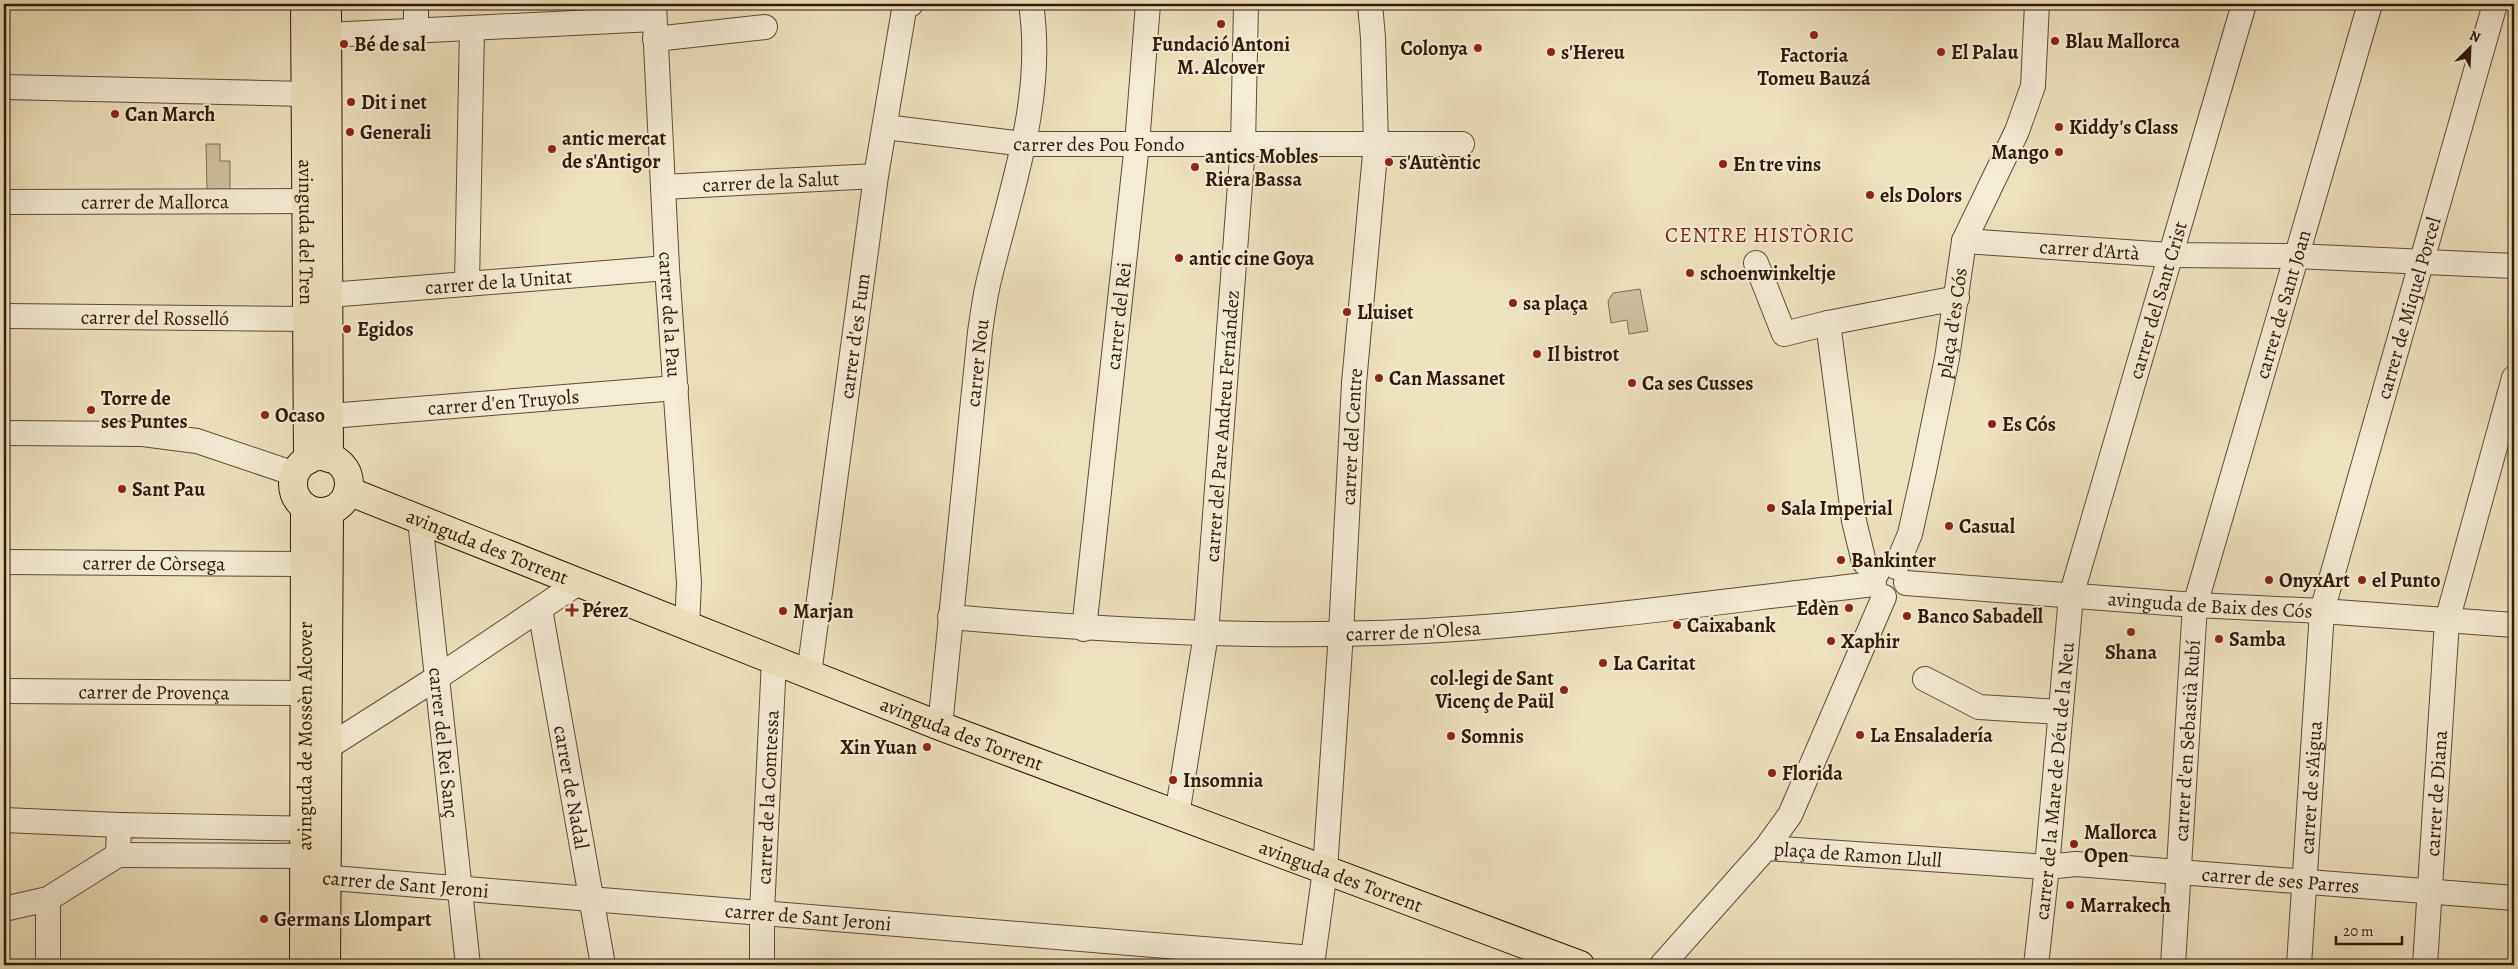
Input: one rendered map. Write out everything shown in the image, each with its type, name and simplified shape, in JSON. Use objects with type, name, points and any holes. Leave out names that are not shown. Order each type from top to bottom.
[{"type":"main road","name":"avinguda del Tren","points":[[305,4],[307,319],[311,464]]},
{"type":"main road","name":"avinguda del Tren","points":[[311,464],[330,416],[327,4]]},
{"type":"main road","points":[[311,464],[343,467],[349,483],[348,492],[344,500],[317,509],[294,492],[311,464]]},
{"type":"main road","name":"avinguda des Torrent","points":[[348,492],[940,726],[1580,965]]},
{"type":"main road","name":"avinguda de Mossèn Alcover","points":[[304,965],[315,866],[316,829],[305,692],[305,564],[317,509]]},
{"type":"main road","name":"avinguda de Mossèn Alcover","points":[[316,829],[328,747],[317,509]]},
{"type":"main road","name":"avinguda de Mossèn Alcover","points":[[315,866],[326,965]]},
{"type":"street","points":[[416,4],[416,30]]},
{"type":"street","name":"carrer d'es Fum","points":[[809,674],[876,176],[905,4],[911,4]]},
{"type":"street","name":"carrer Nou","points":[[940,726],[980,332],[989,278],[1024,144],[1034,89],[1035,33],[1031,4]]},
{"type":"street","name":"carrer del Rei","points":[[1084,629],[1137,144],[1148,4]]},
{"type":"street","name":"carrer del Pare Andreu Fernández","points":[[1177,815],[1206,634],[1243,145],[1246,4]]},
{"type":"street","name":"carrer del Centre","points":[[1313,962],[1325,870],[1341,633],[1354,383],[1376,143],[1373,38],[1370,4]]},
{"type":"street","name":"plaça d'es Cós","points":[[1766,848],[1790,815],[1887,581],[1910,534],[1957,298],[1964,240],[2017,131],[2033,86],[2037,4]]},
{"type":"street","name":"carrer del Sant Crist","points":[[2071,596],[2244,4]]},
{"type":"street","name":"carrer de Sant Joan","points":[[2195,605],[2295,256],[2370,4]]},
{"type":"street","name":"carrer de Miquel Porcel","points":[[2322,611],[2495,4]]},
{"type":"street","points":[[327,35],[472,28],[559,14],[765,27]]},
{"type":"street","name":"carrer de la Pau","points":[[654,20],[667,268],[689,583],[687,626]]},
{"type":"street","points":[[467,284],[472,28]]},
{"type":"street","points":[[4,87],[306,94]]},
{"type":"street","name":"carrer des Pou Fondo","points":[[885,127],[1024,144],[1462,144]]},
{"type":"street","name":"carrer de la Salut","points":[[663,187],[876,176]]},
{"type":"street","name":"carrer de Mallorca","points":[[4,202],[306,201]]},
{"type":"street","name":"carrer d'Artà","points":[[1964,240],[2170,256],[2295,256],[2514,266]]},
{"type":"street","points":[[1756,263],[1784,334],[1828,323],[1957,298]]},
{"type":"street","name":"carrer de la Unitat","points":[[328,295],[667,268]]},
{"type":"street","name":"carrer del Rosselló","points":[[4,316],[307,319]]},
{"type":"street","points":[[1828,323],[1854,521],[1864,562],[1887,581]]},
{"type":"street","name":"carrer de Diana","points":[[2426,965],[2447,621],[2514,378]]},
{"type":"street","name":"carrer d'en Truyols","points":[[330,416],[676,388]]},
{"type":"street","points":[[4,433],[143,434],[197,441],[311,464]]},
{"type":"street","name":"carrer del Rei Sanç","points":[[420,520],[468,965]]},
{"type":"street","name":"carrer de Còrsega","points":[[4,562],[305,564]]},
{"type":"street","name":"carrer de n'Olesa","points":[[950,617],[1084,629],[1206,634],[1341,633],[1471,628],[1654,610],[1887,581]]},
{"type":"street","name":"avinguda de Baix des Cós","points":[[1887,581],[2195,605],[2322,611],[2514,625]]},
{"type":"street","points":[[328,747],[438,677],[578,583]]},
{"type":"street","name":"carrer de la Mare de Déu de la Neu","points":[[2036,965],[2048,867],[2071,596]]},
{"type":"street","name":"carrer d'en Sebastià Rubí","points":[[2173,965],[2195,605]]},
{"type":"street","name":"carrer de Nadal","points":[[540,609],[603,965]]},
{"type":"street","name":"carrer de s'Aigua","points":[[2299,965],[2322,611]]},
{"type":"street","name":"carrer de la Comtessa","points":[[762,965],[762,912],[774,660]]},
{"type":"street","points":[[1925,679],[1979,707],[2060,712]]},
{"type":"street","name":"carrer de Provença","points":[[4,690],[305,692]]},
{"type":"street","points":[[4,820],[119,825],[316,829]]},
{"type":"street","points":[[4,909],[48,899],[118,855],[119,825]]},
{"type":"street","name":"plaça de Ramon Llull","points":[[1662,965],[1766,848],[2048,867]]},
{"type":"street","name":"carrer de Sant Jeroni","points":[[118,855],[315,866],[460,888],[762,912],[1313,962]]},
{"type":"street","name":"carrer de ses Parres","points":[[2048,867],[2076,864],[2514,898]]},
{"type":"street","points":[[48,899],[48,965]]},
{"type":"shaded area","points":[[206,144],[220,144],[220,161],[230,161],[230,191],[207,191]]},
{"type":"shaded area","points":[[1640,289],[1648,331],[1629,334],[1627,320],[1611,323],[1608,301],[1613,293]]},
{"type":"place","name":"Fundació Antoni M. Alcover","points":[[1221,24]]},
{"type":"place","name":"Factoria Tomeu Bauzá","points":[[1814,35]]},
{"type":"place","name":"Blau Mallorca","points":[[2055,41]]},
{"type":"place","name":"Bé de sal","points":[[344,44]]},
{"type":"place","name":"Colonya","points":[[1478,48]]},
{"type":"place","name":"s'Hereu","points":[[1551,52]]},
{"type":"place","name":"El Palau","points":[[1941,52]]},
{"type":"place","name":"Dit i net","points":[[351,102]]},
{"type":"place","name":"Can March","points":[[115,114]]},
{"type":"place","name":"Kiddy's Class","points":[[2059,127]]},
{"type":"place","name":"Generali","points":[[350,132]]},
{"type":"place","name":"antic mercat de s'Antigor","points":[[552,149]]},
{"type":"place","name":"Mango","points":[[2059,152]]},
{"type":"place","name":"s'Autèntic","points":[[1389,162]]},
{"type":"place","name":"En tre vins","points":[[1723,164]]},
{"type":"place","name":"antics Mobles Riera Bassa","points":[[1195,167]]},
{"type":"place","name":"els Dolors","points":[[1870,195]]},
{"type":"place","name":"antic cine Goya","points":[[1179,258]]},
{"type":"place","name":"schoenwinkeltje","points":[[1690,273]]},
{"type":"place","name":"sa plaça","points":[[1513,303]]},
{"type":"place","name":"Lluiset","points":[[1347,312]]},
{"type":"place","name":"Egidos","points":[[347,329]]},
{"type":"place","name":"Il bistrot","points":[[1537,354]]},
{"type":"place","name":"Can Massanet","points":[[1379,378]]},
{"type":"place","name":"Ca ses Cusses","points":[[1632,383]]},
{"type":"place","name":"Torre de ses Puntes","points":[[91,410]]},
{"type":"place","name":"Ocaso","points":[[265,415]]},
{"type":"place","name":"Es Cós","points":[[1992,424]]},
{"type":"place","name":"Sant Pau","points":[[122,489]]},
{"type":"place","name":"Sala Imperial","points":[[1771,508]]},
{"type":"place","name":"Casual","points":[[1949,526]]},
{"type":"place","name":"Bankinter","points":[[1841,560]]},
{"type":"place","name":"OnyxArt","points":[[2269,580]]},
{"type":"place","name":"el Punto","points":[[2362,580]]},
{"type":"place","name":"Edèn","points":[[1849,608]]},
{"type":"place","name":"Pérez","points":[[572,610]]},
{"type":"place","name":"Marjan","points":[[783,611]]},
{"type":"place","name":"Banco Sabadell","points":[[1907,616]]},
{"type":"place","name":"Caixabank","points":[[1677,625]]},
{"type":"place","name":"Shana","points":[[2131,632]]},
{"type":"place","name":"Samba","points":[[2219,639]]},
{"type":"place","name":"Xaphir","points":[[1831,641]]},
{"type":"place","name":"La Caritat","points":[[1603,663]]},
{"type":"place","name":"col·legi de Sant Vicenç de Paül","points":[[1564,690]]},
{"type":"place","name":"La Ensaladería","points":[[1860,735]]},
{"type":"place","name":"Somnis","points":[[1451,736]]},
{"type":"place","name":"Xin Yuan","points":[[927,747]]},
{"type":"place","name":"Florida","points":[[1772,773]]},
{"type":"place","name":"Insomnia","points":[[1173,780]]},
{"type":"place","name":"Mallorca Open","points":[[2074,844]]},
{"type":"place","name":"Marrakech","points":[[2070,905]]},
{"type":"place","name":"Germans Llompart","points":[[264,919]]},
{"type":"district","name":"CENTRE HISTÒRIC","points":[[1760,235]]}]
